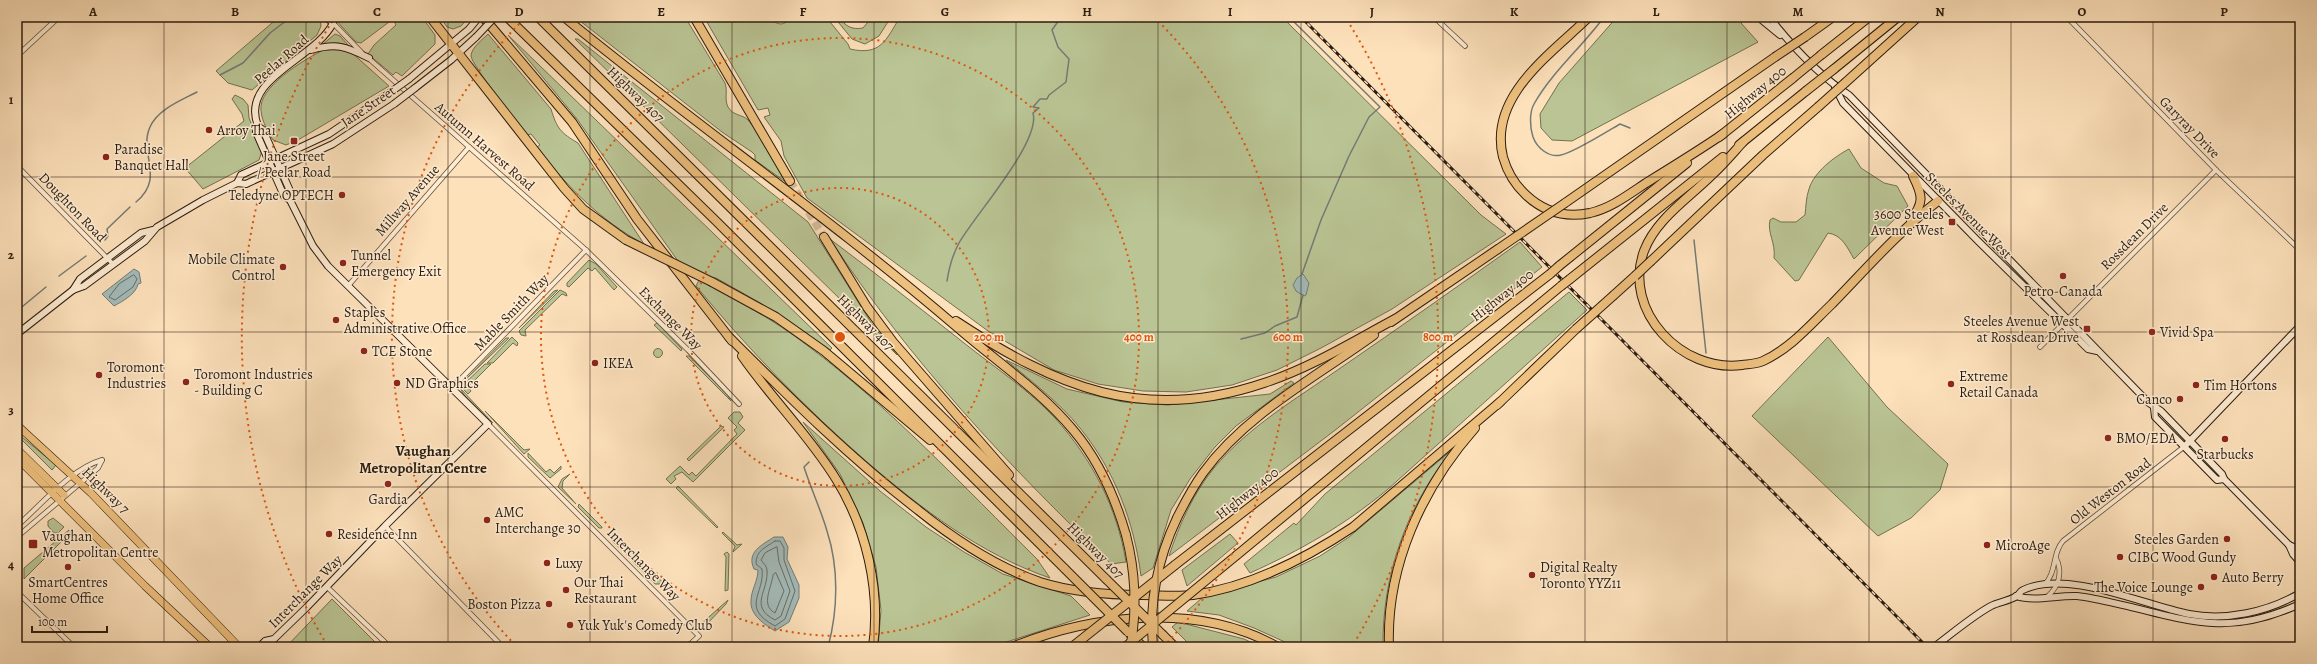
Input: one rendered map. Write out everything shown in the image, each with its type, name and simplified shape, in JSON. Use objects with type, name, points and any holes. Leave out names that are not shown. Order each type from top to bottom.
[{"type":"highway","points":[[430,17],[452,43],[564,188],[583,209],[626,240],[712,282],[776,317],[824,350],[967,470]]},
{"type":"highway","points":[[483,17],[572,122],[637,219],[836,478],[861,530],[872,580],[875,610],[873,647]]},
{"type":"highway","points":[[507,17],[721,225],[1143,647]]},
{"type":"highway","name":"Highway 407","points":[[538,17],[1038,509],[1175,647]]},
{"type":"highway","points":[[564,17],[922,298],[1043,398],[1074,431],[1101,470],[1117,506],[1126,535],[1134,588],[1134,616],[1131,647]]},
{"type":"highway","points":[[694,17],[790,181]]},
{"type":"highway","points":[[1589,17],[1526,79],[1508,102],[1502,121],[1500,139],[1505,164],[1521,191],[1533,202],[1547,210],[1564,214],[1581,214],[1604,209],[1723,134]]},
{"type":"highway","points":[[1153,647],[1152,611],[1155,586],[1164,549],[1177,518],[1203,473],[1234,439],[1276,405],[1395,319],[1834,17]]},
{"type":"highway","name":"Highway 400","points":[[1072,647],[1175,565],[1550,274],[1869,17]]},
{"type":"highway","points":[[1124,647],[1561,286],[1806,92],[1898,17]]},
{"type":"highway","points":[[1389,647],[1390,610],[1395,579],[1416,518],[1429,490],[1459,446],[1500,402],[1576,329],[1635,276],[1763,155],[1918,17]]},
{"type":"highway","points":[[1743,142],[1713,175],[1665,219],[1651,236],[1644,252],[1640,281],[1644,299],[1651,317],[1668,341],[1682,352],[1713,364],[1732,366],[1760,362],[1792,344],[1904,231],[1942,198]]},
{"type":"highway","points":[[1904,231],[1919,208],[1922,198],[1913,176]]},
{"type":"highway","points":[[824,237],[867,307],[893,342],[1038,509]]},
{"type":"highway","points":[[922,298],[1001,350],[1051,376],[1100,392],[1150,400],[1200,398],[1232,392],[1265,383],[1312,362],[1395,319]]},
{"type":"highway","points":[[729,337],[827,434],[894,492],[947,533],[978,552],[1040,582],[1114,595],[1192,595],[1258,578],[1290,564],[1327,544],[1353,527],[1500,402]]},
{"type":"highway","points":[[1012,647],[1072,628],[1123,617],[1179,618],[1210,622],[1278,647]]},
{"type":"main road","points":[[326,17],[333,24]]},
{"type":"main road","name":"Jane Street","points":[[237,183],[241,175],[329,134],[388,94],[408,80],[469,29],[480,17]]},
{"type":"main road","name":"Jane Street","points":[[73,290],[80,279],[141,233],[153,230],[203,200],[237,183],[246,184],[333,144],[394,104],[415,88],[476,37],[495,17]]},
{"type":"main road","name":"Steeles Avenue West","points":[[1758,17],[1786,39],[1835,86],[1849,95],[1942,198],[2062,324],[2088,349],[2097,350]]},
{"type":"main road","name":"Steeles Avenue West","points":[[1769,17],[1786,39]]},
{"type":"main road","name":"Peelar Road","points":[[270,162],[256,132],[258,126],[255,109],[262,89],[278,74],[309,51],[327,33],[333,24]]},
{"type":"main road","points":[[309,51],[331,45],[348,48],[369,58]]},
{"type":"main road","name":"Steeles Avenue West","points":[[1835,86],[1843,103],[1913,176],[1942,198],[2068,318],[2154,408],[2161,411],[2191,440],[2222,474],[2224,479],[2289,545],[2293,554],[2300,562]]},
{"type":"main road","name":"Peelar Road","points":[[258,126],[263,130],[280,168]]},
{"type":"main road","name":"Interchange Way","points":[[270,162],[284,196],[290,200],[313,246],[348,286],[488,424],[274,639],[272,647]]},
{"type":"main road","name":"Interchange Way","points":[[280,168],[291,193],[290,200]]},
{"type":"main road","name":"Jane Street","points":[[17,334],[73,290],[84,286],[145,241],[153,230]]},
{"type":"main road","points":[[2184,446],[2300,326]]},
{"type":"main road","name":"Steeles Avenue West","points":[[2154,408],[2155,417],[2217,480],[2224,479]]},
{"type":"main road","name":"Highway 7","points":[[17,425],[79,484],[91,493],[239,647]]},
{"type":"main road","points":[[17,449],[64,495]]},
{"type":"main road","points":[[17,458],[58,500],[210,647]]},
{"type":"main road","name":"Steeles Avenue West","points":[[2289,545],[2300,550]]},
{"type":"main road","points":[[1934,647],[1991,606],[2016,596],[2022,590],[2043,586],[2059,584],[2090,586],[2189,614],[2214,615],[2245,613],[2268,608],[2300,593]]},
{"type":"main road","points":[[2016,596],[2026,599],[2048,596],[2077,596],[2190,622],[2224,624],[2251,621],[2281,612],[2300,604]]},
{"type":"main road","name":"Interchange Way","points":[[259,647],[265,641],[274,639]]},
{"type":"street","points":[[17,56],[59,17]]},
{"type":"street","points":[[1434,17],[1465,46]]},
{"type":"street","name":"Garyray Drive","points":[[2067,17],[2216,170],[2300,250]]},
{"type":"street","name":"Autumn Harvest Road","points":[[333,24],[369,58],[586,250]]},
{"type":"street","name":"Millway Avenue","points":[[348,286],[469,147]]},
{"type":"street","name":"Doughton Road","points":[[17,166],[113,264]]},
{"type":"street","name":"Rossdean Drive","points":[[2040,347],[2216,170]]},
{"type":"street","name":"Mable Smith Way","points":[[452,388],[586,250]]},
{"type":"street","name":"Exchange Way","points":[[586,250],[688,350],[738,404]]},
{"type":"street","name":"Interchange Way","points":[[488,424],[699,636],[687,647]]},
{"type":"street","name":"Old Weston Road","points":[[2043,586],[2052,574],[2053,564],[2059,546],[2063,541],[2184,446]]},
{"type":"street","points":[[17,526],[73,477],[93,462],[102,460],[98,468],[58,500],[17,537]]},
{"type":"street","points":[[385,526],[498,642],[493,647]]},
{"type":"street","points":[[2048,596],[2059,584],[2059,565],[2056,558]]},
{"type":"street","points":[[327,587],[390,647]]},
{"type":"street","points":[[17,592],[74,647]]},
{"type":"green space","points":[[800,16],[826,17],[848,44],[850,49],[860,51],[876,48],[881,44],[891,33],[900,17],[1282,17],[1481,215],[1506,234],[1392,309],[1277,370],[1232,385],[1186,392],[1143,391],[1098,384],[1054,370],[988,331],[807,198],[784,156],[781,141],[764,117],[770,115],[768,108],[758,110],[704,17],[768,17],[781,24]]},
{"type":"green space","points":[[279,17],[320,17],[321,26],[317,35],[252,90],[228,83],[216,71]]},
{"type":"green space","points":[[333,17],[422,17],[435,35],[435,44],[402,76],[396,72],[393,75],[368,54],[374,45],[396,25],[393,19],[361,43],[356,42]]},
{"type":"green space","points":[[440,17],[469,17],[461,26],[453,29],[447,27]]},
{"type":"green space","points":[[575,17],[587,20],[609,17],[685,17],[725,83],[726,101],[728,107],[732,112],[748,120],[764,142],[787,183],[755,160],[755,155],[752,152],[722,132]]},
{"type":"green space","points":[[834,17],[838,17],[849,27],[863,28],[872,17],[891,17],[879,36],[865,44],[852,39]]},
{"type":"green space","points":[[1617,17],[1743,17],[1741,23],[1758,42],[1572,141],[1552,140],[1541,128],[1540,114],[1559,83]]},
{"type":"green space","points":[[335,34],[340,36],[348,45],[338,43],[323,44]]},
{"type":"green space","points":[[488,34],[551,109],[560,130],[578,143],[644,244],[613,225],[572,189],[537,147],[540,145],[531,134],[527,135],[496,94],[473,62],[471,56],[475,47]]},
{"type":"green space","points":[[508,35],[832,348],[828,352],[802,330],[745,294],[716,278],[712,278],[678,261],[577,119]]},
{"type":"green space","points":[[575,39],[578,39],[808,222],[872,324],[897,355]]},
{"type":"green space","points":[[330,47],[351,52],[389,86],[298,140],[286,145],[273,140],[266,128],[262,115],[261,106],[264,97],[270,88],[289,71],[311,56]]},
{"type":"green space","points":[[235,95],[243,99],[248,105],[249,118],[262,151],[259,160],[203,189],[185,168],[244,121],[242,114],[232,99]]},
{"type":"green space","points":[[1849,149],[1861,168],[1884,183],[1897,186],[1908,206],[1854,259],[1841,239],[1828,233],[1799,280],[1795,281],[1774,258],[1774,248],[1769,225],[1770,220],[1773,218],[1781,222],[1796,222],[1805,215],[1808,192],[1815,177],[1837,156]]},
{"type":"green space","points":[[830,239],[1011,379],[1055,418],[1080,450],[1101,485],[1116,522],[1126,562],[1111,564],[997,449],[926,369],[860,284]]},
{"type":"green space","points":[[1520,242],[1542,267],[1334,431],[1169,556],[1182,521],[1206,478],[1227,453],[1242,439],[1273,414]]},
{"type":"green space","points":[[589,260],[596,264],[617,287],[614,290],[595,268],[592,271],[588,268],[569,287],[567,286],[567,283]]},
{"type":"green space","points":[[699,280],[782,328],[839,370],[926,448],[1037,559],[1050,578],[1024,568],[1000,556],[953,529],[909,497],[867,462],[821,421],[757,355],[696,286]]},
{"type":"green space","points":[[558,290],[519,328],[554,291]]},
{"type":"green space","points":[[560,290],[566,293],[567,296],[562,294],[525,330],[526,336],[521,335],[519,331]]},
{"type":"green space","points":[[1569,292],[1587,310],[1387,490],[1338,526],[1304,546],[1250,573],[1244,564],[1294,523],[1296,525],[1325,494]]},
{"type":"green space","points":[[657,323],[682,349],[681,351],[654,325]]},
{"type":"green space","points":[[512,337],[518,343],[517,346],[513,343],[493,363],[487,363]]},
{"type":"green space","points":[[1828,337],[1887,407],[1948,464],[1940,490],[1911,518],[1878,536],[1752,416]]},
{"type":"green space","points":[[506,338],[509,338],[461,384]]},
{"type":"green space","points":[[656,349],[660,349],[662,353],[660,357],[656,357],[654,355],[654,351]]},
{"type":"green space","points":[[686,356],[689,356],[727,394],[731,401]]},
{"type":"green space","points":[[1006,360],[1067,389],[1123,402],[1168,405],[1270,394],[1291,381],[1294,383],[1236,426],[1215,447],[1190,479],[1171,510],[1153,568],[1141,576],[1133,536],[1121,498],[1113,479],[1092,444],[1063,409]]},
{"type":"green space","points":[[485,364],[491,364],[468,387],[471,391],[468,394],[461,387]]},
{"type":"green space","points":[[460,388],[493,423],[464,395]]},
{"type":"green space","points":[[485,411],[524,450],[530,449],[524,454]]},
{"type":"green space","points":[[734,412],[740,412],[743,417],[738,423],[745,430],[693,482],[682,472],[674,476],[676,479],[671,484],[666,479],[680,466],[689,475],[692,472],[696,476],[737,434],[734,430],[737,427],[728,418]]},
{"type":"green space","points":[[803,422],[880,491],[926,527],[964,552],[1003,574],[1071,596],[1090,615],[991,647],[878,647],[881,610],[876,567],[863,523],[840,474]]},
{"type":"green space","points":[[721,426],[724,427],[689,461],[687,459]]},
{"type":"green space","points":[[17,433],[56,465],[52,470],[17,435]]},
{"type":"green space","points":[[1453,449],[1423,493],[1410,517],[1400,542],[1387,594],[1383,647],[1296,647],[1254,628],[1219,615],[1187,611],[1203,597],[1276,577],[1320,556],[1349,537]]},
{"type":"green space","points":[[528,453],[546,472],[550,469],[554,473],[561,466],[561,469],[550,478],[528,457]]},
{"type":"green space","points":[[570,474],[563,481],[562,488],[576,504],[558,487],[562,479]]},
{"type":"green space","points":[[678,486],[718,527],[717,528],[676,488]]},
{"type":"green space","points":[[579,504],[602,528],[599,528],[578,507]]},
{"type":"green space","points":[[53,518],[64,527],[58,533],[54,533],[48,526],[48,521]]},
{"type":"green space","points":[[69,530],[71,532],[24,579],[24,568]]},
{"type":"green space","points":[[723,532],[737,545],[742,544],[733,552],[735,546],[722,533]]},
{"type":"green space","points":[[1230,534],[1238,543],[1187,586],[1182,570]]},
{"type":"green space","points":[[613,539],[617,539],[616,541],[632,559],[612,541]]},
{"type":"green space","points":[[727,552],[729,554],[728,590],[725,591],[726,557],[724,554]]},
{"type":"green space","points":[[635,558],[638,558],[635,561],[656,581],[659,579],[663,582],[661,584],[655,584],[632,561]]},
{"type":"green space","points":[[332,599],[380,647],[286,647]]},
{"type":"green space","points":[[728,600],[705,626],[701,624]]},
{"type":"green space","points":[[1178,622],[1244,639],[1261,647],[1192,647],[1172,627]]},
{"type":"green space","points":[[1044,641],[1046,647],[1026,647]]},
{"type":"water","points":[[134,269],[139,272],[141,283],[138,284],[135,291],[129,297],[114,306],[102,294]]},
{"type":"water","points":[[1303,274],[1309,283],[1306,295],[1304,296],[1296,291],[1293,285],[1297,278]]},
{"type":"water","points":[[774,537],[783,537],[788,547],[787,559],[799,585],[799,598],[789,622],[775,631],[758,619],[751,606],[752,593],[758,570],[754,569],[752,558],[760,546]]},
{"type":"waterway","points":[[220,75],[243,63],[270,33],[291,17]]},
{"type":"waterway","points":[[947,281],[952,261],[959,243],[1005,179],[1027,142],[1033,126],[1033,113],[1039,108],[1033,107],[1040,99],[1047,99],[1049,95],[1066,82],[1069,59],[1058,47],[1052,30],[1059,20],[1058,17]]},
{"type":"waterway","points":[[1289,17],[1380,107],[1369,117],[1349,156],[1321,220],[1302,274]]},
{"type":"waterway","points":[[1604,17],[1541,92],[1532,108],[1532,133],[1537,145],[1540,148],[1548,154],[1557,156],[1574,150],[1620,124],[1630,128]]},
{"type":"waterway","points":[[136,202],[145,193],[149,184],[150,165],[147,137],[150,127],[164,110],[197,92]]},
{"type":"waterway","points":[[105,240],[108,236],[107,229],[130,207]]},
{"type":"waterway","points":[[1694,240],[1706,353]]},
{"type":"waterway","points":[[59,276],[86,256]]},
{"type":"waterway","points":[[17,311],[46,287]]},
{"type":"waterway","points":[[1241,339],[1265,333],[1275,326],[1297,317],[1303,295]]},
{"type":"waterway","points":[[809,462],[804,467],[822,515],[834,560],[836,589],[835,604],[834,618],[828,647]]},
{"type":"tunnel","points":[[790,181],[824,237]]},
{"type":"railway","points":[[1301,17],[1927,647]]},
{"type":"place","name":"Arroy Thai","points":[[209,130]]},
{"type":"place","name":"Jane Street / Peelar Road","points":[[294,141]]},
{"type":"place","name":"Paradise Banquet Hall","points":[[106,157]]},
{"type":"place","name":"Teledyne OPTECH","points":[[342,195]]},
{"type":"place","name":"3600 Steeles Avenue West","points":[[1952,222]]},
{"type":"place","name":"Tunnel Emergency Exit","points":[[343,263]]},
{"type":"place","name":"Mobile Climate Control","points":[[283,267]]},
{"type":"place","name":"Petro-Canada","points":[[2063,276]]},
{"type":"place","name":"Staples Administrative Office","points":[[336,320]]},
{"type":"place","name":"Steeles Avenue West at Rossdean Drive","points":[[2087,329]]},
{"type":"place","name":"Vivid Spa","points":[[2152,332]]},
{"type":"place","name":"TCE Stone","points":[[364,351]]},
{"type":"place","name":"IKEA","points":[[595,363]]},
{"type":"place","name":"Toromont Industries","points":[[99,375]]},
{"type":"place","name":"Toromont Industries - Building C","points":[[186,382]]},
{"type":"place","name":"ND Graphics","points":[[397,383]]},
{"type":"place","name":"Extreme Retail Canada","points":[[1951,384]]},
{"type":"place","name":"Tim Hortons","points":[[2196,385]]},
{"type":"place","name":"Canco","points":[[2180,399]]},
{"type":"place","name":"BMO/EDA","points":[[2108,438]]},
{"type":"place","name":"Starbucks","points":[[2225,439]]},
{"type":"place","name":"Gardia","points":[[388,484]]},
{"type":"place","name":"AMC Interchange 30","points":[[487,520]]},
{"type":"place","name":"Residence Inn","points":[[329,534]]},
{"type":"place","name":"Steeles Garden","points":[[2227,539]]},
{"type":"place","name":"Vaughan Metropolitan Centre","points":[[33,544]]},
{"type":"place","name":"MicroAge","points":[[1987,545]]},
{"type":"place","name":"CIBC Wood Gundy","points":[[2120,557]]},
{"type":"place","name":"Luxy","points":[[547,563]]},
{"type":"place","name":"SmartCentres Home Office","points":[[68,567]]},
{"type":"place","name":"Digital Realty Toronto YYZ11","points":[[1532,575]]},
{"type":"place","name":"Auto Berry","points":[[2214,577]]},
{"type":"place","name":"The Voice Lounge","points":[[2201,587]]},
{"type":"place","name":"Our Thai Restaurant","points":[[566,590]]},
{"type":"place","name":"Boston Pizza","points":[[549,604]]},
{"type":"place","name":"Yuk Yuk's Comedy Club","points":[[570,625]]},
{"type":"district","name":"Vaughan Metropolitan Centre","points":[[423,460]]}]
